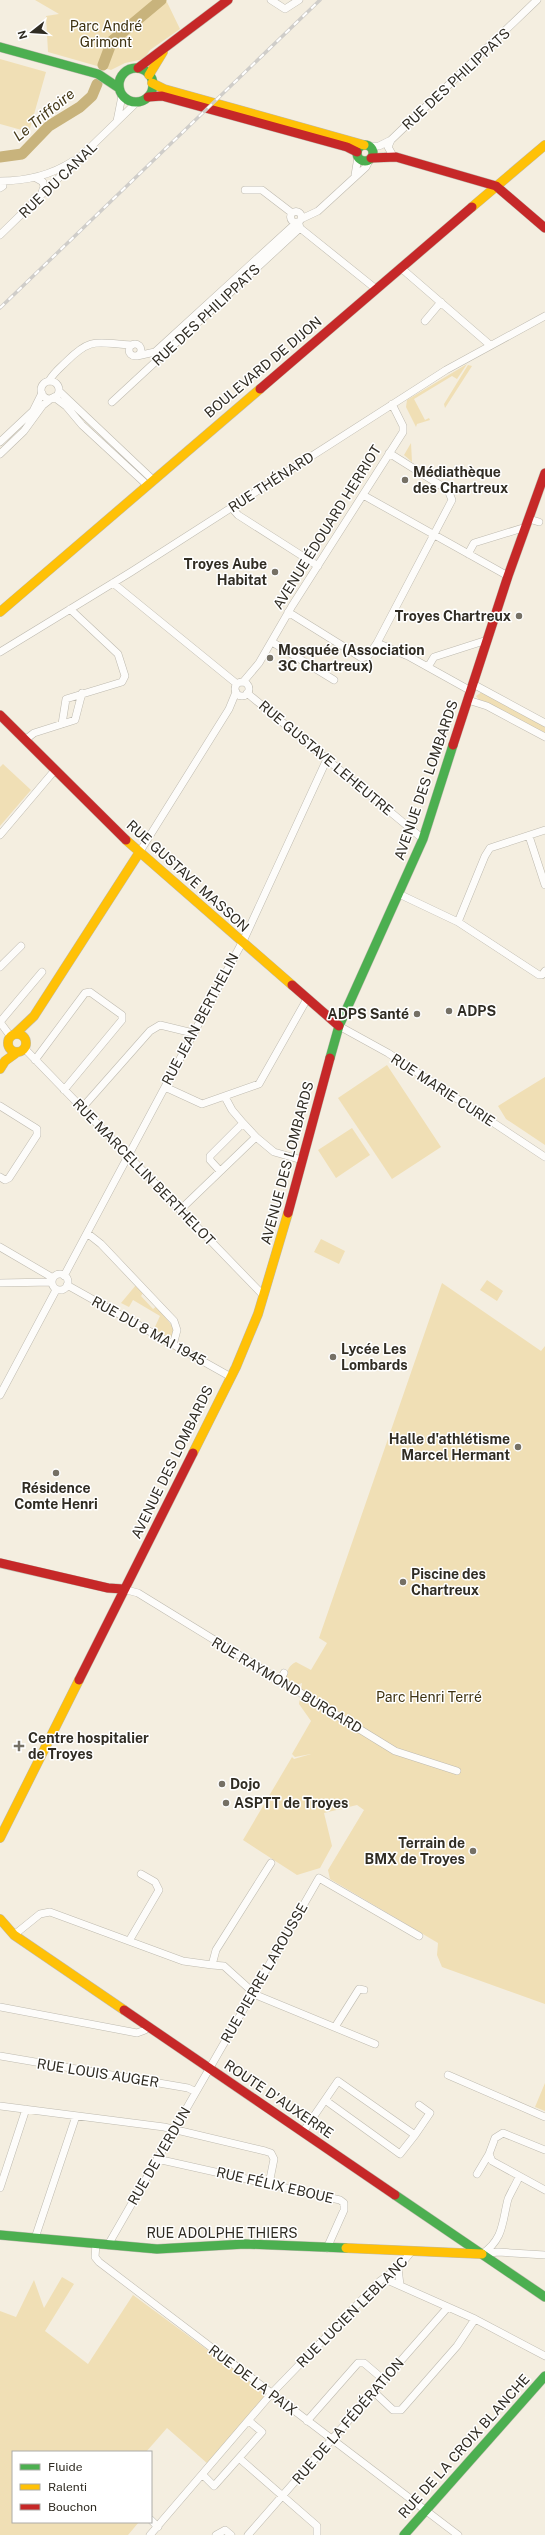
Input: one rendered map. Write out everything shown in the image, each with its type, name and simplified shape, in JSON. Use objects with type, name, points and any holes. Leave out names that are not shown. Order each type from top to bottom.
[{"type":"street","points":[[0,47],[98,74],[123,74],[138,68],[228,0]]},
{"type":"street","points":[[270,0],[285,9],[299,0]]},
{"type":"street","name":"RUE DES PHILIPPATS","points":[[112,402],[296,219],[323,205],[355,175],[366,167],[366,153],[391,140],[537,0]]},
{"type":"street","points":[[148,97],[151,79],[159,56],[169,45]]},
{"type":"street","points":[[138,68],[164,89],[366,153]]},
{"type":"street","points":[[98,74],[131,102],[137,102],[148,97],[162,96],[366,153],[394,156],[496,186],[545,228]]},
{"type":"street","points":[[116,123],[123,74]]},
{"type":"street","name":"RUE DU CANAL","points":[[0,235],[86,154],[137,102]]},
{"type":"street","points":[[391,140],[388,147],[394,156]]},
{"type":"street","name":"BOULEVARD DE DIJON","points":[[0,612],[545,145]]},
{"type":"street","points":[[355,175],[366,153]]},
{"type":"street","points":[[0,188],[3,186],[1,181],[36,178],[61,169],[86,154]]},
{"type":"street","points":[[36,178],[43,182],[44,187],[36,202]]},
{"type":"street","points":[[245,190],[262,190],[376,290]]},
{"type":"street","points":[[108,343],[134,354],[155,352],[275,241],[296,219]]},
{"type":"street","points":[[401,268],[490,345]]},
{"type":"street","points":[[425,321],[441,302]]},
{"type":"street","name":"RUE THÉNARD","points":[[0,652],[113,583],[392,404],[490,345],[545,316]]},
{"type":"street","points":[[150,482],[55,396],[52,382],[53,372],[60,368],[88,344],[136,344],[140,347],[152,349],[162,346]]},
{"type":"street","points":[[132,345],[134,354]]},
{"type":"street","points":[[134,354],[141,350],[140,347]]},
{"type":"street","points":[[0,442],[33,411],[42,393],[42,386],[52,382]]},
{"type":"street","points":[[42,393],[46,398],[55,396]]},
{"type":"street","points":[[0,454],[24,431],[43,405],[55,396]]},
{"type":"street","name":"AVENUE ÉDOUARD HERRIOT","points":[[139,853],[272,642],[288,612],[403,432],[403,426],[392,404]]},
{"type":"street","points":[[288,612],[362,658],[368,656],[377,643],[452,500],[451,494],[390,454]]},
{"type":"street","name":"AVENUE DES LOMBARDS","points":[[0,1838],[230,1377],[258,1314],[339,1026],[423,839],[508,576],[545,473]]},
{"type":"street","points":[[363,495],[433,536],[508,576]]},
{"type":"street","points":[[231,507],[238,515],[318,566]]},
{"type":"street","points":[[468,554],[474,543],[527,523],[539,522]]},
{"type":"street","name":"RUE GUSTAVE LEHEUTRE","points":[[113,583],[423,839]]},
{"type":"street","points":[[62,724],[66,699],[122,682],[125,676],[118,654],[70,609]]},
{"type":"street","points":[[428,667],[434,657],[487,640]]},
{"type":"street","points":[[272,642],[334,680]]},
{"type":"street","points":[[377,643],[428,667],[471,692],[545,723]]},
{"type":"street","points":[[471,692],[487,706],[545,737]]},
{"type":"street","points":[[25,740],[34,733],[78,717],[82,694]]},
{"type":"street","name":"RUE GUSTAVE MASSON","points":[[0,715],[139,853],[339,1026]]},
{"type":"street","name":"RUE JEAN BERTHELIN","points":[[64,1276],[129,1156],[192,1033],[242,942],[327,759]]},
{"type":"street","points":[[0,835],[54,770]]},
{"type":"street","points":[[458,922],[485,856],[490,848],[545,830]]},
{"type":"street","points":[[529,836],[545,885]]},
{"type":"street","points":[[2,1065],[22,1048],[34,1016],[139,853]]},
{"type":"street","points":[[399,894],[458,922],[538,975],[542,975],[545,971]]},
{"type":"street","points":[[0,967],[21,946]]},
{"type":"street","points":[[11,1038],[2,1028],[42,972]]},
{"type":"street","points":[[35,1060],[85,993],[90,992],[122,1015],[122,1020],[64,1090]]},
{"type":"street","points":[[165,1086],[202,1104],[259,1084],[307,999]]},
{"type":"street","points":[[2,1065],[11,1038],[34,1016]]},
{"type":"street","points":[[82,1108],[150,1030],[160,1025],[192,1033]]},
{"type":"street","name":"RUE MARIE CURIE","points":[[339,1026],[388,1053],[545,1157]]},
{"type":"street","points":[[11,1038],[21,1035],[22,1048]]},
{"type":"street","points":[[11,1038],[9,1049],[22,1048]]},
{"type":"street","name":"RUE MARCELLIN BERTHELOT","points":[[22,1048],[263,1295]]},
{"type":"street","points":[[225,1097],[232,1110],[243,1123],[256,1137],[274,1152],[302,1160]]},
{"type":"street","points":[[0,1106],[37,1129],[37,1135],[9,1178],[5,1180],[0,1177]]},
{"type":"street","points":[[220,1171],[210,1160],[210,1156],[243,1123]]},
{"type":"street","points":[[180,1210],[256,1137]]},
{"type":"street","points":[[87,1233],[101,1244],[174,1321],[177,1330],[173,1345]]},
{"type":"street","points":[[0,1247],[53,1280],[56,1290],[0,1395]]},
{"type":"street","points":[[0,1283],[53,1280],[60,1274],[67,1279],[67,1286],[64,1289],[56,1290]]},
{"type":"street","name":"RUE DU 8 MAI 1945","points":[[67,1286],[230,1377]]},
{"type":"street","points":[[0,1563],[108,1588],[123,1589]]},
{"type":"street","name":"RUE RAYMOND BURGARD","points":[[123,1589],[138,1593],[395,1751],[457,1772]]},
{"type":"street","points":[[280,1681],[284,1673]]},
{"type":"street","points":[[212,1964],[216,1950],[271,1863]]},
{"type":"street","points":[[129,1942],[159,1890],[155,1882],[140,1874]]},
{"type":"street","name":"RUE PIERRE LAROUSSE","points":[[209,2068],[319,1878],[419,1936]]},
{"type":"street","points":[[14,1935],[33,1918],[46,1911],[183,1961],[224,1966],[256,1996],[375,2044]]},
{"type":"street","name":"ROUTE D'AUXERRE","points":[[0,1919],[14,1935],[545,2297]]},
{"type":"street","points":[[335,2027],[359,1989],[364,1990]]},
{"type":"street","points":[[0,2008],[137,2033],[145,2030],[148,2026]]},
{"type":"street","name":"RUE LOUIS AUGER","points":[[0,2056],[188,2088],[196,2092]]},
{"type":"street","name":"RUE DE VERDUN","points":[[108,2244],[209,2068]]},
{"type":"street","points":[[448,2075],[545,2117]]},
{"type":"street","points":[[303,2132],[338,2081],[415,2135]]},
{"type":"street","points":[[325,2100],[400,2154],[430,2113],[419,2105]]},
{"type":"street","points":[[0,2106],[174,2130],[271,2153],[274,2159],[269,2184]]},
{"type":"street","points":[[0,2188],[26,2109]]},
{"type":"street","points":[[35,2238],[76,2116]]},
{"type":"street","points":[[477,2174],[495,2138],[503,2133],[545,2150]]},
{"type":"street","points":[[488,2154],[492,2161],[545,2190]]},
{"type":"street","name":"RUE FÉLIX EBOUE","points":[[157,2159],[333,2198],[344,2203],[344,2210],[327,2248]]},
{"type":"street","points":[[482,2254],[491,2248],[505,2222],[508,2199],[519,2177]]},
{"type":"street","name":"RUE ADOLPHE THIERS","points":[[0,2235],[157,2249],[246,2244],[445,2254],[482,2254]]},
{"type":"street","points":[[445,2254],[452,2251],[462,2241]]},
{"type":"street","name":"RUE DE LA PAIX","points":[[96,2244],[95,2257],[99,2262],[331,2440],[458,2535]]},
{"type":"street","name":"RUE LUCIEN LEBLANC","points":[[150,2535],[272,2394],[380,2281],[398,2268],[411,2252]]},
{"type":"street","points":[[482,2254],[498,2252],[545,2255]]},
{"type":"street","points":[[398,2268],[400,2285]]},
{"type":"street","points":[[384,2279],[475,2319],[545,2356]]},
{"type":"street","name":"RUE DE LA FÉDÉRATION","points":[[248,2535],[448,2307]]},
{"type":"street","points":[[374,2392],[393,2410],[401,2410],[457,2346],[475,2319]]},
{"type":"street","points":[[307,2421],[358,2363],[364,2363],[384,2380]]},
{"type":"street","name":"RUE DE LA CROIX BLANCHE","points":[[404,2535],[424,2510],[545,2376]]},
{"type":"street","points":[[203,2475],[214,2486],[262,2432],[249,2421]]},
{"type":"street","points":[[239,2458],[317,2526],[317,2535]]},
{"type":"street","points":[[152,2521],[158,2527]]},
{"type":"street","points":[[216,2535],[225,2530],[231,2535]]},
{"type":"green space","name":"Parc André Grimont","points":[[35,0],[166,0],[180,29],[150,50],[144,59],[125,63],[111,70],[48,52],[46,16],[59,14]]},
{"type":"green space","points":[[0,59],[46,72],[29,132],[0,124]]},
{"type":"green space","points":[[467,364],[457,379],[452,376],[414,399],[425,420],[429,418],[430,420],[417,424],[416,427],[406,407],[407,400]]},
{"type":"green space","points":[[468,365],[472,366],[445,408],[444,404]]},
{"type":"green space","points":[[411,443],[412,462],[404,455]]},
{"type":"green space","points":[[482,692],[545,725],[545,735],[479,700],[476,696]]},
{"type":"green space","points":[[3,764],[31,790],[0,826],[0,767]]},
{"type":"green space","points":[[387,1065],[441,1147],[392,1179],[338,1098]]},
{"type":"green space","points":[[545,1077],[545,1145],[506,1119],[498,1106]]},
{"type":"green space","points":[[352,1128],[370,1155],[336,1178],[318,1150]]},
{"type":"green space","points":[[321,1239],[345,1251],[339,1264],[314,1252]]},
{"type":"green space","points":[[487,1280],[503,1291],[497,1301],[480,1290]]},
{"type":"green space","name":"Parc Henri Terré","points":[[442,1283],[541,1351],[545,1346],[545,2004],[442,1967],[437,1955],[438,1943],[330,1879],[328,1870],[364,1810],[357,1805],[324,1813],[332,1846],[320,1868],[297,1875],[243,1840],[292,1757],[294,1759],[311,1754],[295,1757],[292,1754],[311,1721],[299,1704],[302,1683],[297,1685],[286,1679],[288,1669],[296,1662],[311,1670],[327,1643],[319,1638]]},
{"type":"green space","points":[[136,1285],[143,1293],[141,1296],[153,1309],[157,1306],[175,1330],[171,1338],[154,1329],[160,1316],[133,1300],[129,1307],[121,1303]]},
{"type":"green space","points":[[545,2083],[545,2111],[535,2107]]},
{"type":"green space","points":[[62,2277],[74,2284],[45,2331],[88,2364],[133,2295],[267,2394],[208,2464],[167,2428],[147,2451],[12,2451],[12,2523],[138,2523],[128,2535],[0,2535],[0,2311],[16,2317],[34,2280],[44,2308]]},
{"type":"waterway","name":"Le Triffoire","points":[[103,65],[112,41],[161,0]]},
{"type":"waterway","name":"Le Triffoire","points":[[0,157],[22,154],[49,126],[80,107],[92,96],[97,84]]},
{"type":"railway","points":[[0,308],[320,0]]},
{"type":"traffic: fast","points":[[0,47],[98,74],[119,88]]},
{"type":"traffic: fast","points":[[133,68],[139,68],[148,73],[152,79],[153,85],[152,91],[148,97],[139,102],[133,102],[124,97],[119,88],[119,82],[124,73],[133,68]]},
{"type":"traffic: fast","points":[[365,145],[371,147],[373,153],[371,159],[365,161],[359,159],[357,153],[359,147],[365,145]]},
{"type":"traffic: fast","points":[[330,1058],[339,1026],[423,839],[453,745]]},
{"type":"traffic: fast","points":[[395,2195],[545,2297]]},
{"type":"traffic: fast","points":[[0,2235],[157,2249],[245,2244],[346,2248]]},
{"type":"traffic: fast","points":[[404,2535],[545,2376]]},
{"type":"traffic: slow","points":[[149,75],[163,52]]},
{"type":"traffic: slow","points":[[152,83],[164,89],[364,145]]},
{"type":"traffic: slow","points":[[472,207],[545,145]]},
{"type":"traffic: slow","points":[[0,612],[260,389]]},
{"type":"traffic: slow","points":[[126,840],[292,985]]},
{"type":"traffic: slow","points":[[15,1034],[34,1016],[139,853]]},
{"type":"traffic: slow","points":[[17,1034],[24,1036],[26,1043],[24,1050],[17,1052],[10,1050],[8,1043],[10,1036],[17,1034]]},
{"type":"traffic: slow","points":[[0,1069],[5,1061],[16,1053]]},
{"type":"traffic: slow","points":[[193,1453],[236,1367],[258,1314],[288,1213]]},
{"type":"traffic: slow","points":[[0,1838],[79,1680]]},
{"type":"traffic: slow","points":[[0,1919],[14,1935],[124,2010]]},
{"type":"traffic: slow","points":[[346,2248],[482,2254]]},
{"type":"traffic: jam","points":[[138,68],[228,0]]},
{"type":"traffic: jam","points":[[148,97],[162,96],[347,147],[357,152]]},
{"type":"traffic: jam","points":[[371,158],[396,157],[496,186],[545,228]]},
{"type":"traffic: jam","points":[[260,389],[472,207]]},
{"type":"traffic: jam","points":[[453,745],[508,576],[545,473]]},
{"type":"traffic: jam","points":[[0,715],[126,840]]},
{"type":"traffic: jam","points":[[292,985],[339,1026]]},
{"type":"traffic: jam","points":[[288,1213],[330,1058]]},
{"type":"traffic: jam","points":[[79,1680],[193,1453]]},
{"type":"traffic: jam","points":[[0,1563],[108,1588],[123,1589]]},
{"type":"traffic: jam","points":[[124,2010],[395,2195]]},
{"type":"place","name":"Médiathèque des Chartreux","points":[[405,480]]},
{"type":"place","name":"Troyes Aube Habitat","points":[[275,572]]},
{"type":"place","name":"Troyes Chartreux","points":[[519,616]]},
{"type":"place","name":"Mosquée (Association 3C Chartreux)","points":[[270,658]]},
{"type":"place","name":"ADPS","points":[[449,1011]]},
{"type":"place","name":"ADPS Santé","points":[[417,1014]]},
{"type":"place","name":"Lycée Les Lombards","points":[[333,1357]]},
{"type":"place","name":"Halle d'athlétisme Marcel Hermant","points":[[518,1447]]},
{"type":"place","name":"Résidence Comte Henri","points":[[56,1473]]},
{"type":"place","name":"Piscine des Chartreux","points":[[403,1582]]},
{"type":"place","name":"Centre hospitalier de Troyes","points":[[19,1746]]},
{"type":"place","name":"Dojo","points":[[222,1784]]},
{"type":"place","name":"ASPTT de Troyes","points":[[226,1803]]},
{"type":"place","name":"Terrain de BMX de Troyes","points":[[473,1851]]}]
